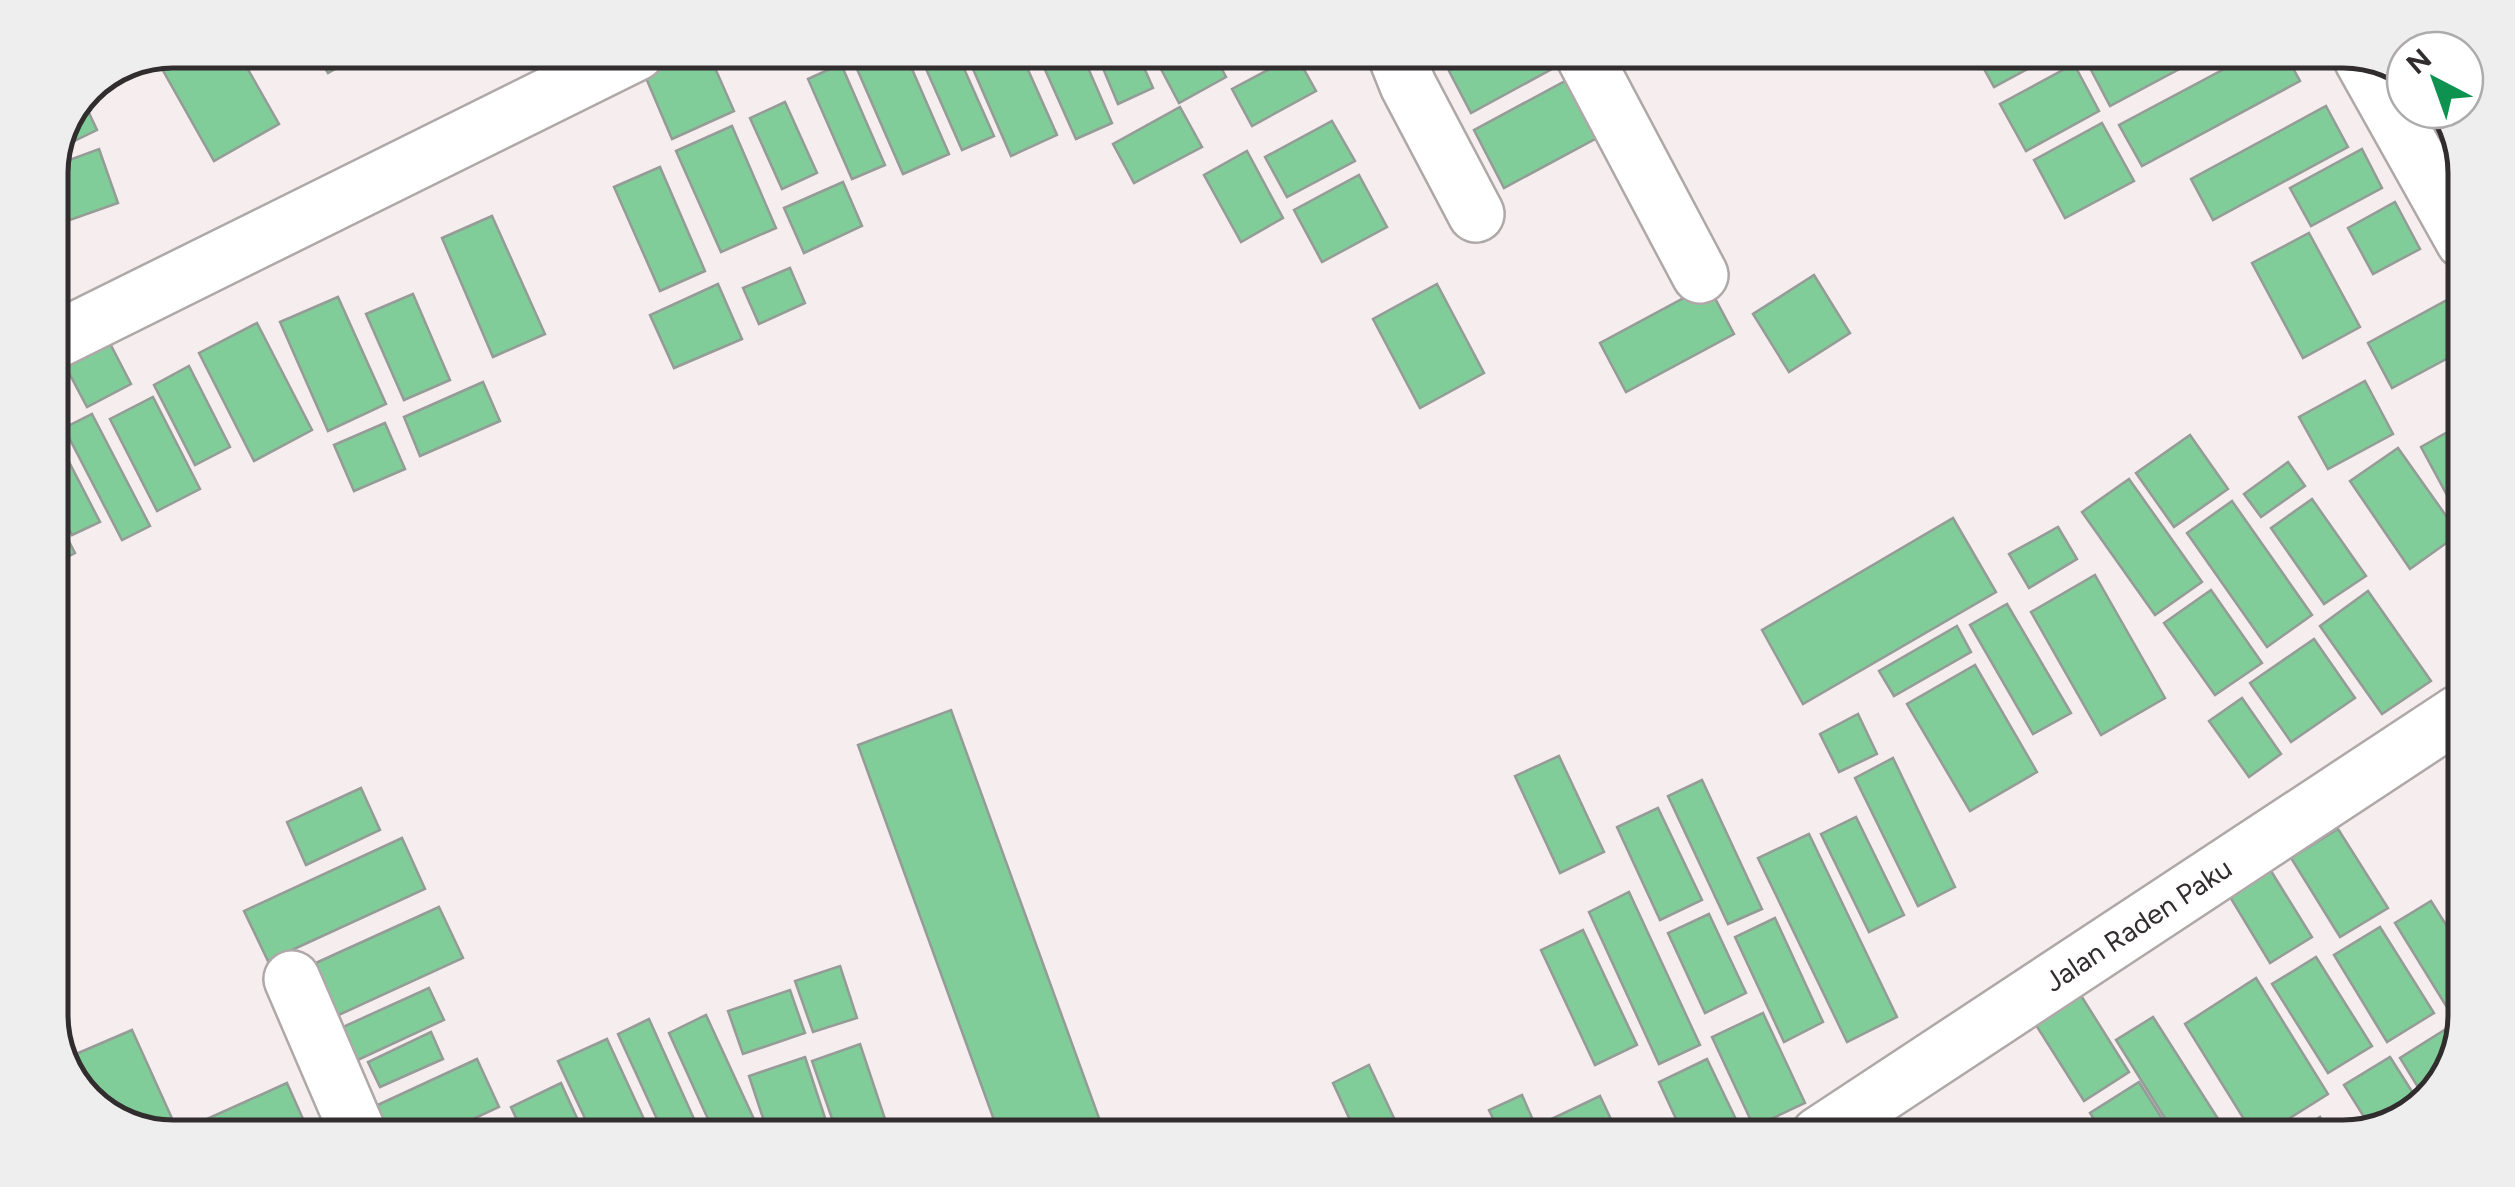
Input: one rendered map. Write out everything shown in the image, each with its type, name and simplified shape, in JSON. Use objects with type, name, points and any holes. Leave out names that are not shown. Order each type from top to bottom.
[{"type":"street","points":[[68,334],[604,68]]},
{"type":"street","points":[[1401,68],[1476,214]]},
{"type":"street","points":[[1590,68],[1700,275]]},
{"type":"street","points":[[2369,72],[2447,211]]},
{"type":"street","name":"Jalan Raden Paku","points":[[1843,1120],[2448,736]]},
{"type":"street","points":[[292,979],[353,1120]]},
{"type":"building","points":[[247,68],[279,124],[214,161],[162,69]]},
{"type":"building","points":[[715,68],[734,111],[672,139],[643,71]]},
{"type":"building","points":[[832,68],[843,68],[885,165],[852,179],[808,79]]},
{"type":"building","points":[[857,68],[912,68],[949,154],[903,174]]},
{"type":"building","points":[[926,68],[964,68],[994,136],[962,150]]},
{"type":"building","points":[[973,68],[1027,68],[1057,135],[1011,156]]},
{"type":"building","points":[[1044,68],[1088,68],[1112,123],[1076,139]]},
{"type":"building","points":[[1103,68],[1144,68],[1153,88],[1118,104]]},
{"type":"building","points":[[1160,68],[1221,68],[1226,77],[1179,103]]},
{"type":"building","points":[[1272,68],[1303,68],[1316,91],[1252,126],[1232,89]]},
{"type":"building","points":[[1455,68],[1554,68],[1471,113],[1449,71]]},
{"type":"building","points":[[1984,68],[2029,68],[1994,87]]},
{"type":"building","points":[[2067,68],[2076,68],[2099,111],[2026,151],[2000,104]]},
{"type":"building","points":[[2090,68],[2181,68],[2110,106]]},
{"type":"building","points":[[2226,68],[2293,68],[2300,81],[2142,166],[2119,125]]},
{"type":"building","points":[[1580,73],[1610,131],[1504,188],[1474,130]]},
{"type":"building","points":[[785,102],[817,173],[782,189],[750,118]]},
{"type":"building","points":[[2326,106],[2348,147],[2213,220],[2191,179]]},
{"type":"building","points":[[1180,107],[1202,147],[1134,183],[1113,144]]},
{"type":"building","points":[[88,111],[97,130],[72,142]]},
{"type":"building","points":[[1332,121],[1355,161],[1287,197],[1265,157]]},
{"type":"building","points":[[2102,123],[2134,181],[2065,218],[2034,160]]},
{"type":"building","points":[[732,126],[776,228],[721,252],[676,151]]},
{"type":"building","points":[[2434,130],[2438,130],[2444,150]]},
{"type":"building","points":[[99,149],[118,203],[68,221],[69,160]]},
{"type":"building","points":[[2362,149],[2382,188],[2311,226],[2290,188]]},
{"type":"building","points":[[1247,151],[1283,218],[1241,242],[1204,175]]},
{"type":"building","points":[[660,167],[705,271],[660,291],[614,187]]},
{"type":"building","points":[[1359,175],[1387,227],[1322,262],[1294,210]]},
{"type":"building","points":[[843,182],[862,226],[804,253],[784,208]]},
{"type":"building","points":[[2395,202],[2420,249],[2373,274],[2348,228]]},
{"type":"building","points":[[492,216],[545,334],[493,357],[442,238]]},
{"type":"building","points":[[2309,233],[2360,327],[2303,358],[2252,263]]},
{"type":"building","points":[[790,268],[805,303],[759,324],[743,288]]},
{"type":"building","points":[[1814,275],[1850,333],[1789,372],[1753,314]]},
{"type":"building","points":[[718,284],[742,339],[674,368],[650,315]]},
{"type":"building","points":[[1437,284],[1484,373],[1420,408],[1373,319]]},
{"type":"building","points":[[1708,285],[1734,334],[1626,392],[1600,343]]},
{"type":"building","points":[[413,294],[450,380],[404,400],[366,314]]},
{"type":"building","points":[[338,297],[386,404],[328,431],[280,322]]},
{"type":"building","points":[[2447,300],[2447,358],[2392,388],[2368,343]]},
{"type":"building","points":[[257,323],[312,430],[254,461],[199,353]]},
{"type":"building","points":[[103,330],[131,384],[87,407],[68,371],[68,349]]},
{"type":"building","points":[[189,366],[230,447],[195,465],[154,385]]},
{"type":"building","points":[[2365,381],[2393,434],[2328,469],[2299,417]]},
{"type":"building","points":[[483,382],[500,421],[420,456],[404,417]]},
{"type":"building","points":[[153,397],[200,489],[157,511],[110,419]]},
{"type":"building","points":[[92,414],[150,526],[122,540],[68,436],[68,426]]},
{"type":"building","points":[[385,423],[405,469],[354,491],[334,445]]},
{"type":"building","points":[[2447,432],[2447,496],[2421,447]]},
{"type":"building","points":[[2190,435],[2228,489],[2174,527],[2136,473]]},
{"type":"building","points":[[2398,448],[2447,518],[2447,542],[2410,569],[2350,481]]},
{"type":"building","points":[[68,460],[100,522],[72,535],[68,527]]},
{"type":"building","points":[[2288,462],[2305,486],[2261,517],[2244,494]]},
{"type":"building","points":[[2129,479],[2202,582],[2155,615],[2082,512]]},
{"type":"building","points":[[2312,499],[2366,576],[2324,604],[2271,528]]},
{"type":"building","points":[[2232,501],[2312,615],[2267,647],[2187,533]]},
{"type":"building","points":[[1953,518],[1996,592],[1803,704],[1762,630]]},
{"type":"building","points":[[2058,527],[2077,559],[2029,588],[2009,554]]},
{"type":"building","points":[[2095,575],[2165,698],[2101,735],[2031,612]]},
{"type":"building","points":[[2211,590],[2262,663],[2215,695],[2164,623]]},
{"type":"building","points":[[2368,591],[2431,681],[2382,714],[2320,626]]},
{"type":"building","points":[[2007,604],[2071,713],[2033,734],[1970,625]]},
{"type":"building","points":[[1957,626],[1971,652],[1894,696],[1879,671]]},
{"type":"building","points":[[2314,639],[2355,698],[2291,742],[2250,683]]},
{"type":"building","points":[[1975,665],[2037,772],[1970,811],[1907,704]]},
{"type":"building","points":[[2242,698],[2281,754],[2249,777],[2209,721]]},
{"type":"building","points":[[951,710],[1100,1120],[994,1120],[858,745]]},
{"type":"building","points":[[1858,714],[1877,754],[1839,772],[1820,734]]},
{"type":"building","points":[[1559,756],[1604,852],[1560,873],[1515,776]]},
{"type":"building","points":[[1893,758],[1955,887],[1918,906],[1855,778]]},
{"type":"building","points":[[1702,780],[1762,909],[1728,924],[1668,796]]},
{"type":"building","points":[[361,788],[380,830],[306,865],[287,822]]},
{"type":"building","points":[[1658,808],[1702,900],[1660,920],[1617,827]]},
{"type":"building","points":[[1856,817],[1904,915],[1869,932],[1821,834]]},
{"type":"building","points":[[2338,829],[2388,908],[2340,937],[2291,858]]},
{"type":"building","points":[[1809,834],[1897,1017],[1847,1042],[1758,858]]},
{"type":"building","points":[[402,838],[425,889],[268,961],[244,911]]},
{"type":"building","points":[[2271,871],[2312,937],[2270,963],[2230,897]]},
{"type":"building","points":[[1629,892],[1700,1045],[1659,1064],[1589,912]]},
{"type":"building","points":[[2431,901],[2448,928],[2448,1009],[2395,923]]},
{"type":"building","points":[[439,907],[463,958],[330,1019],[307,967]]},
{"type":"building","points":[[1709,914],[1746,993],[1705,1013],[1668,933]]},
{"type":"building","points":[[1775,918],[1823,1022],[1784,1042],[1735,937]]},
{"type":"building","points":[[2380,927],[2434,1013],[2387,1042],[2334,955]]},
{"type":"building","points":[[1583,930],[1637,1045],[1595,1065],[1541,950]]},
{"type":"building","points":[[2316,957],[2372,1046],[2328,1073],[2272,984]]},
{"type":"building","points":[[840,966],[857,1018],[813,1032],[795,981]]},
{"type":"building","points":[[2256,978],[2328,1094],[2287,1120],[2244,1120],[2185,1024]]},
{"type":"building","points":[[429,988],[444,1020],[349,1064],[334,1031]]},
{"type":"building","points":[[790,990],[805,1033],[743,1054],[728,1011]]},
{"type":"building","points":[[2080,994],[2129,1072],[2084,1101],[2034,1022]]},
{"type":"building","points":[[1763,1013],[1805,1103],[1769,1120],[1751,1120],[1712,1037]]},
{"type":"building","points":[[706,1015],[754,1120],[708,1120],[669,1033]]},
{"type":"building","points":[[2153,1017],[2219,1120],[2166,1120],[2116,1040]]},
{"type":"building","points":[[649,1019],[694,1120],[657,1120],[618,1034]]},
{"type":"building","points":[[2446,1029],[2439,1055],[2418,1087],[2400,1058]]},
{"type":"building","points":[[132,1030],[173,1120],[132,1111],[114,1102],[85,1073],[76,1054]]},
{"type":"building","points":[[431,1032],[443,1059],[380,1087],[368,1062]]},
{"type":"building","points":[[607,1039],[644,1120],[586,1120],[558,1061]]},
{"type":"building","points":[[860,1044],[885,1120],[833,1120],[812,1061]]},
{"type":"building","points":[[805,1057],[826,1120],[764,1120],[749,1076]]},
{"type":"building","points":[[2390,1057],[2413,1092],[2389,1109],[2364,1117],[2344,1085]]},
{"type":"building","points":[[477,1059],[499,1107],[471,1120],[373,1120],[369,1109]]},
{"type":"building","points":[[1707,1059],[1736,1120],[1677,1120],[1659,1082]]},
{"type":"building","points":[[1369,1065],[1395,1120],[1350,1120],[1333,1083]]},
{"type":"building","points":[[2139,1082],[2163,1120],[2094,1120],[2090,1113]]},
{"type":"building","points":[[287,1083],[303,1120],[205,1120]]},
{"type":"building","points":[[561,1083],[578,1120],[517,1120],[511,1107]]},
{"type":"building","points":[[1522,1095],[1533,1120],[1494,1120],[1489,1110]]},
{"type":"building","points":[[1600,1096],[1611,1120],[1549,1120]]}]
